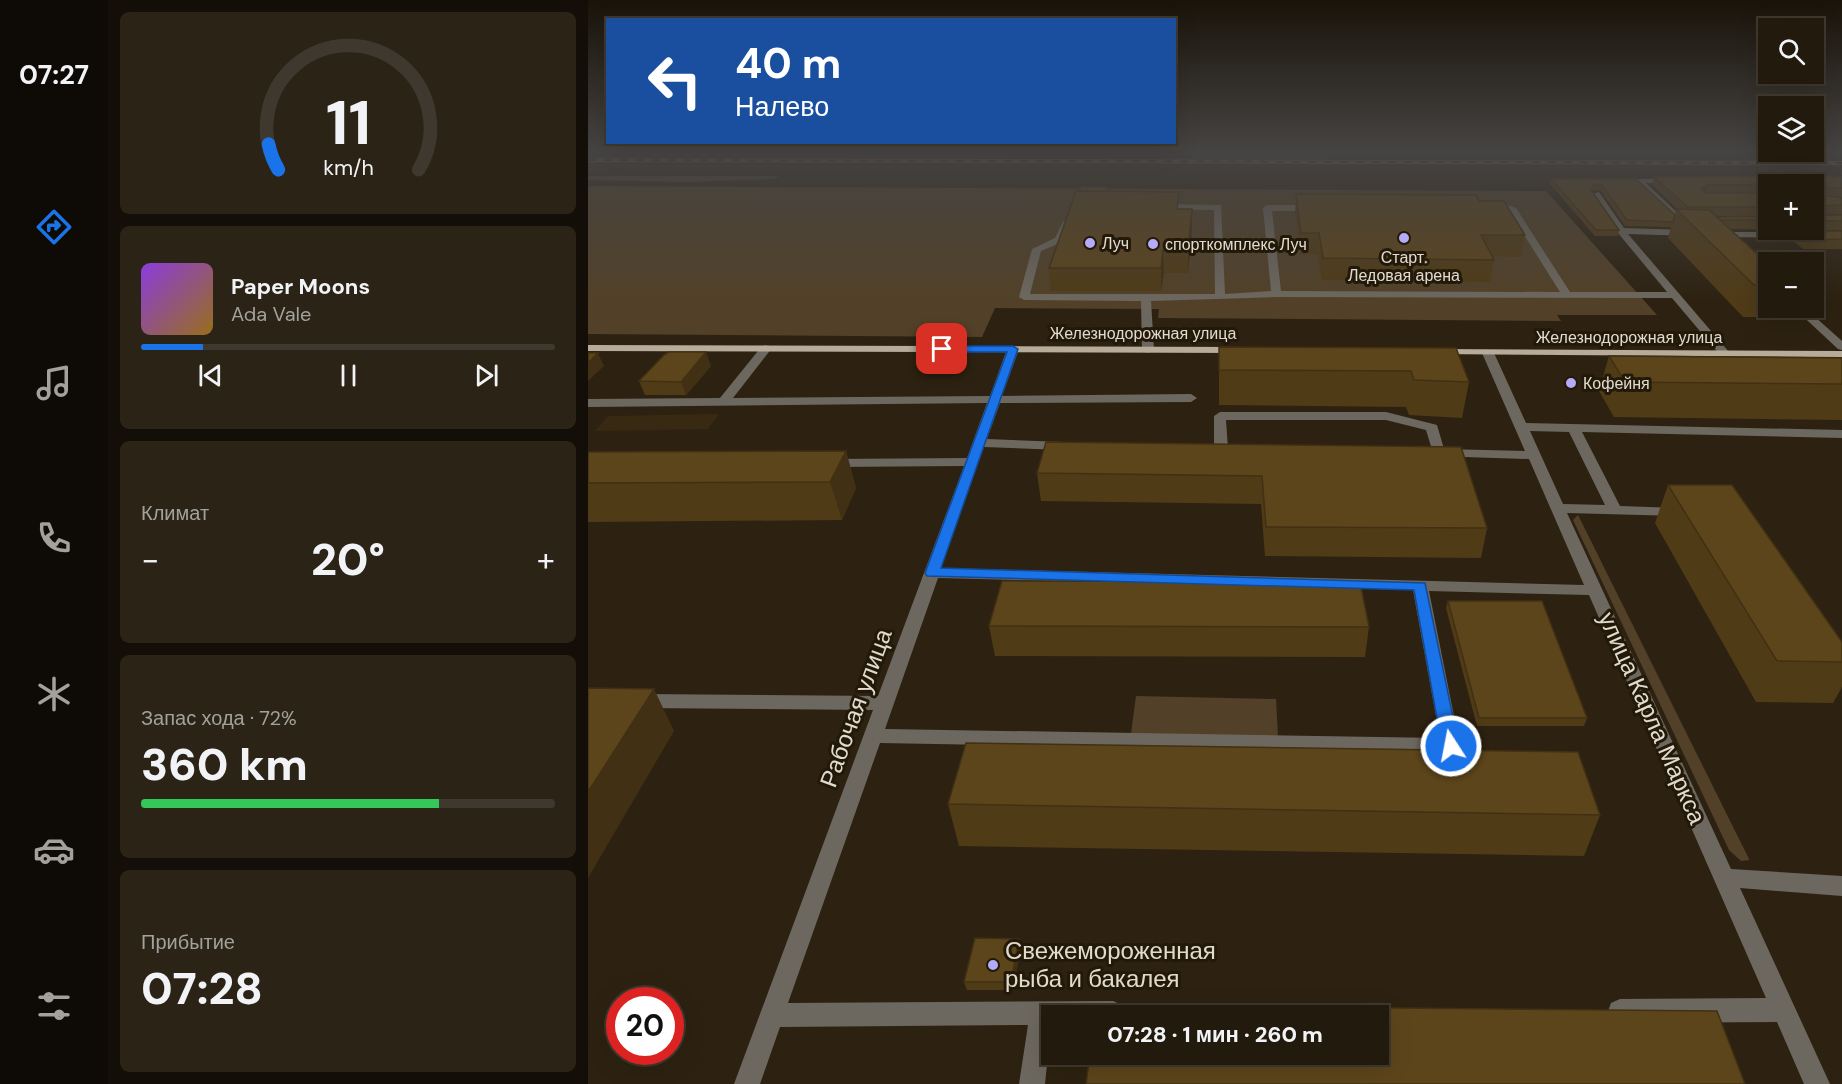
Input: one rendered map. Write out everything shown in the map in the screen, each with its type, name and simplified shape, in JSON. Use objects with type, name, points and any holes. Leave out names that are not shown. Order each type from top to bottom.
[{"type":"main road","name":"Железнодорожная улица","points":[[588,348],[1254,350]]},
{"type":"main road","name":"Железнодорожная улица","points":[[1428,352],[1842,354]]},
{"type":"street","points":[[1601,202],[1674,295],[1725,354]]},
{"type":"street","points":[[1662,202],[1683,221],[1727,243]]},
{"type":"street","points":[[1151,207],[1218,207],[1220,297]]},
{"type":"street","points":[[1276,294],[1268,207],[1326,208]]},
{"type":"street","points":[[1477,208],[1512,208],[1567,295]]},
{"type":"street","points":[[1069,215],[1059,240],[1037,249],[1024,297],[1146,298],[1276,294],[1674,295]]},
{"type":"street","points":[[1683,221],[1694,221]]},
{"type":"street","points":[[1622,231],[1842,235]]},
{"type":"street","points":[[1146,298],[1148,350]]},
{"type":"street","points":[[1810,318],[1842,347]]},
{"type":"street","points":[[723,403],[766,348]]},
{"type":"street","name":"Рабочая улица","points":[[747,1084],[1013,349]]},
{"type":"street","name":"улица Карла Маркса","points":[[1488,353],[1817,1084]]},
{"type":"street","points":[[588,403],[1191,398]]},
{"type":"street","points":[[1221,449],[1220,416],[1386,416],[1432,428],[1433,453],[1534,455]]},
{"type":"street","points":[[1522,427],[1842,434]]},
{"type":"street","points":[[1573,427],[1614,509]]},
{"type":"street","points":[[979,444],[1077,447]]},
{"type":"street","points":[[813,464],[972,462]]},
{"type":"street","points":[[1558,508],[1697,513]]},
{"type":"street","points":[[932,573],[1595,590]]},
{"type":"street","points":[[873,736],[1451,746],[1420,586]]},
{"type":"street","points":[[623,701],[885,703]]},
{"type":"street","points":[[1724,878],[1769,879],[1842,886]]},
{"type":"street","points":[[1603,1011],[1784,1010]]},
{"type":"street","points":[[771,1015],[1041,1014]]},
{"type":"street","points":[[1032,1084],[1041,1021]]},
{"type":"shaded area","name":"Луч","points":[[588,202],[1555,202],[1657,315],[1557,315],[1561,321],[1158,318],[1159,309],[995,308],[982,337],[588,334]]},
{"type":"shaded area","points":[[719,414],[708,429],[595,431],[608,416]]},
{"type":"shaded area","points":[[1578,515],[1749,860],[1741,861],[1729,850],[1573,520]]},
{"type":"shaded area","points":[[1136,696],[1276,699],[1278,737],[1131,734]]},
{"type":"building","points":[[1072,202],[1178,202],[1177,209],[1192,209],[1188,250],[1163,250],[1161,268],[1049,268]]},
{"type":"building","name":"Старт. Ледовая арена","points":[[1297,202],[1504,202],[1525,235],[1481,235],[1494,260],[1323,258],[1319,233],[1301,233]]},
{"type":"building","points":[[1571,202],[1599,202],[1619,230],[1596,230]]},
{"type":"building","points":[[1614,202],[1660,202],[1675,215],[1673,222],[1627,220]]},
{"type":"building","points":[[1682,202],[1758,202],[1758,207],[1688,207]]},
{"type":"building","points":[[1824,202],[1842,202],[1842,205],[1824,206]]},
{"type":"building","points":[[1676,209],[1709,210],[1758,255],[1758,285],[1754,285]]},
{"type":"building","points":[[1824,215],[1842,215],[1842,221],[1824,221]]},
{"type":"building","points":[[1758,216],[1758,220],[1720,220],[1717,217]]},
{"type":"building","points":[[1824,231],[1842,231],[1842,239],[1824,240]]},
{"type":"building","points":[[1219,347],[1456,348],[1469,382],[1414,380],[1411,371],[1219,370]]},
{"type":"building","points":[[669,352],[706,352],[681,382],[639,381],[664,355]]},
{"type":"building","points":[[588,353],[598,353],[588,363]]},
{"type":"building","points":[[1609,356],[1842,358],[1842,384],[1625,382]]},
{"type":"building","points":[[1046,442],[1461,447],[1487,528],[1266,527],[1262,476],[1037,473]]},
{"type":"building","points":[[846,451],[830,482],[588,483],[588,452]]},
{"type":"building","points":[[1668,485],[1732,485],[1842,642],[1842,662],[1777,661]]},
{"type":"building","points":[[1002,581],[1360,582],[1369,627],[989,626]]},
{"type":"building","points":[[1448,601],[1542,601],[1587,718],[1479,718]]},
{"type":"building","points":[[588,688],[654,689],[588,792]]},
{"type":"building","points":[[966,743],[1578,752],[1600,815],[948,804]]},
{"type":"building","points":[[975,938],[1019,939],[1011,982],[964,982]]},
{"type":"building","points":[[1389,1008],[1717,1011],[1745,1084],[1086,1084],[1089,1065],[1389,1065]]},
{"type":"place","name":"Старт. Ледовая арена","points":[[1404,238]]},
{"type":"place","name":"Луч","points":[[1090,243]]},
{"type":"place","name":"спорткомплекс Луч","points":[[1153,244]]},
{"type":"place","name":"Кофейня","points":[[1571,383]]},
{"type":"place","name":"Свежемороженная рыба и бакалея","points":[[993,965]]},
{"type":"route","points":[[942,349],[1013,349],[932,573],[1420,586],[1451,746]]}]
